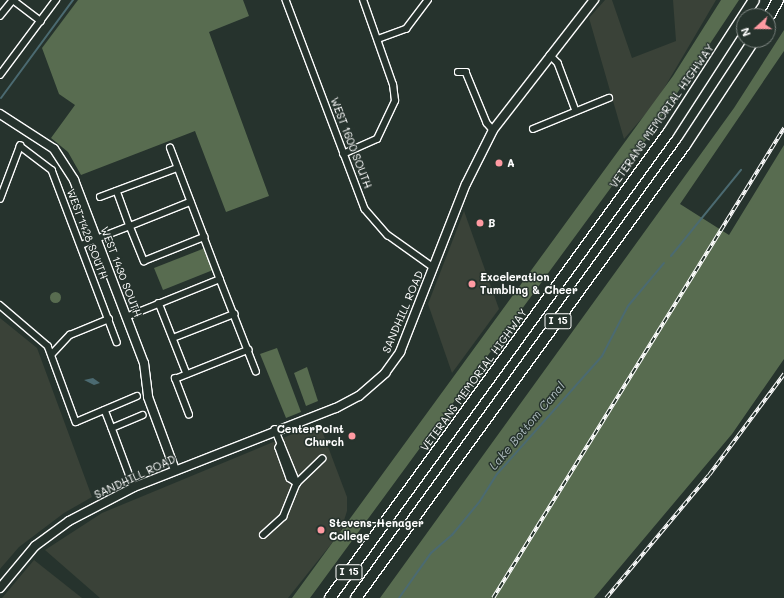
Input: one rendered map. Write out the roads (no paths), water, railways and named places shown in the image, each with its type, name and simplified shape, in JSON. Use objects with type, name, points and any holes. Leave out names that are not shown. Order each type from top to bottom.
[{"type":"highway","name":"VETERANS MEMORIAL HIGHWAY","points":[[330,598],[668,133],[754,0]]},
{"type":"highway","name":"I 15","points":[[356,598],[673,163],[749,48]]},
{"type":"street","points":[[0,16],[12,0],[41,21]]},
{"type":"street","points":[[0,76],[56,0]]},
{"type":"street","name":"WEST 1600 SOUTH","points":[[286,0],[365,209],[388,235],[433,267]]},
{"type":"street","points":[[343,154],[383,132],[395,101],[393,85],[364,0]]},
{"type":"street","points":[[378,39],[406,29],[428,0]]},
{"type":"street","name":"SANDHILL ROAD","points":[[0,588],[41,542],[69,521],[134,487],[275,429],[336,408],[359,396],[385,373],[400,352],[466,184],[493,130],[594,0]]},
{"type":"street","points":[[550,55],[558,63],[576,111]]},
{"type":"street","points":[[458,72],[466,72],[487,123],[493,130]]},
{"type":"street","points":[[533,129],[609,98]]},
{"type":"street","name":"WEST 1430 SOUTH","points":[[0,114],[54,149],[63,160],[97,238],[144,363],[148,398],[175,470]]},
{"type":"street","name":"WEST 1428 SOUTH","points":[[0,198],[20,146],[52,170],[117,342]]},
{"type":"street","points":[[170,148],[256,370]]},
{"type":"street","points":[[100,197],[177,168]]},
{"type":"street","points":[[117,191],[144,261],[204,237]]},
{"type":"street","points":[[81,245],[190,202]]},
{"type":"street","points":[[126,317],[220,279]]},
{"type":"street","points":[[159,303],[187,374]]},
{"type":"street","points":[[0,305],[44,340],[52,354],[76,422],[137,396]]},
{"type":"street","points":[[172,338],[234,314]]},
{"type":"street","points":[[52,354],[70,335],[109,319]]},
{"type":"street","points":[[189,415],[175,379],[248,350]]},
{"type":"street","points":[[105,410],[134,487]]},
{"type":"street","points":[[112,428],[142,415]]},
{"type":"street","points":[[275,429],[297,483]]},
{"type":"street","points":[[263,535],[283,516],[297,483],[322,459]]},
{"type":"water","points":[[93,378],[100,383],[94,385],[84,380]]},
{"type":"waterway","points":[[1,98],[73,0]]},
{"type":"waterway","name":"Lake Bottom Canal","points":[[671,256],[741,170]]},
{"type":"waterway","name":"Lake Bottom Canal","points":[[399,598],[431,553],[452,535],[480,501],[497,474],[602,356],[628,306],[664,263]]},
{"type":"railway","points":[[493,598],[784,128]]},
{"type":"railway","points":[[606,598],[709,475],[784,374]]},
{"type":"place","name":"A","points":[[499,163]]},
{"type":"place","name":"B","points":[[480,223]]},
{"type":"place","name":"Exceleration Tumbling & Cheer","points":[[472,284]]},
{"type":"place","name":"CenterPoint Church","points":[[352,436]]},
{"type":"place","name":"Stevens-Henager College","points":[[321,530]]}]
